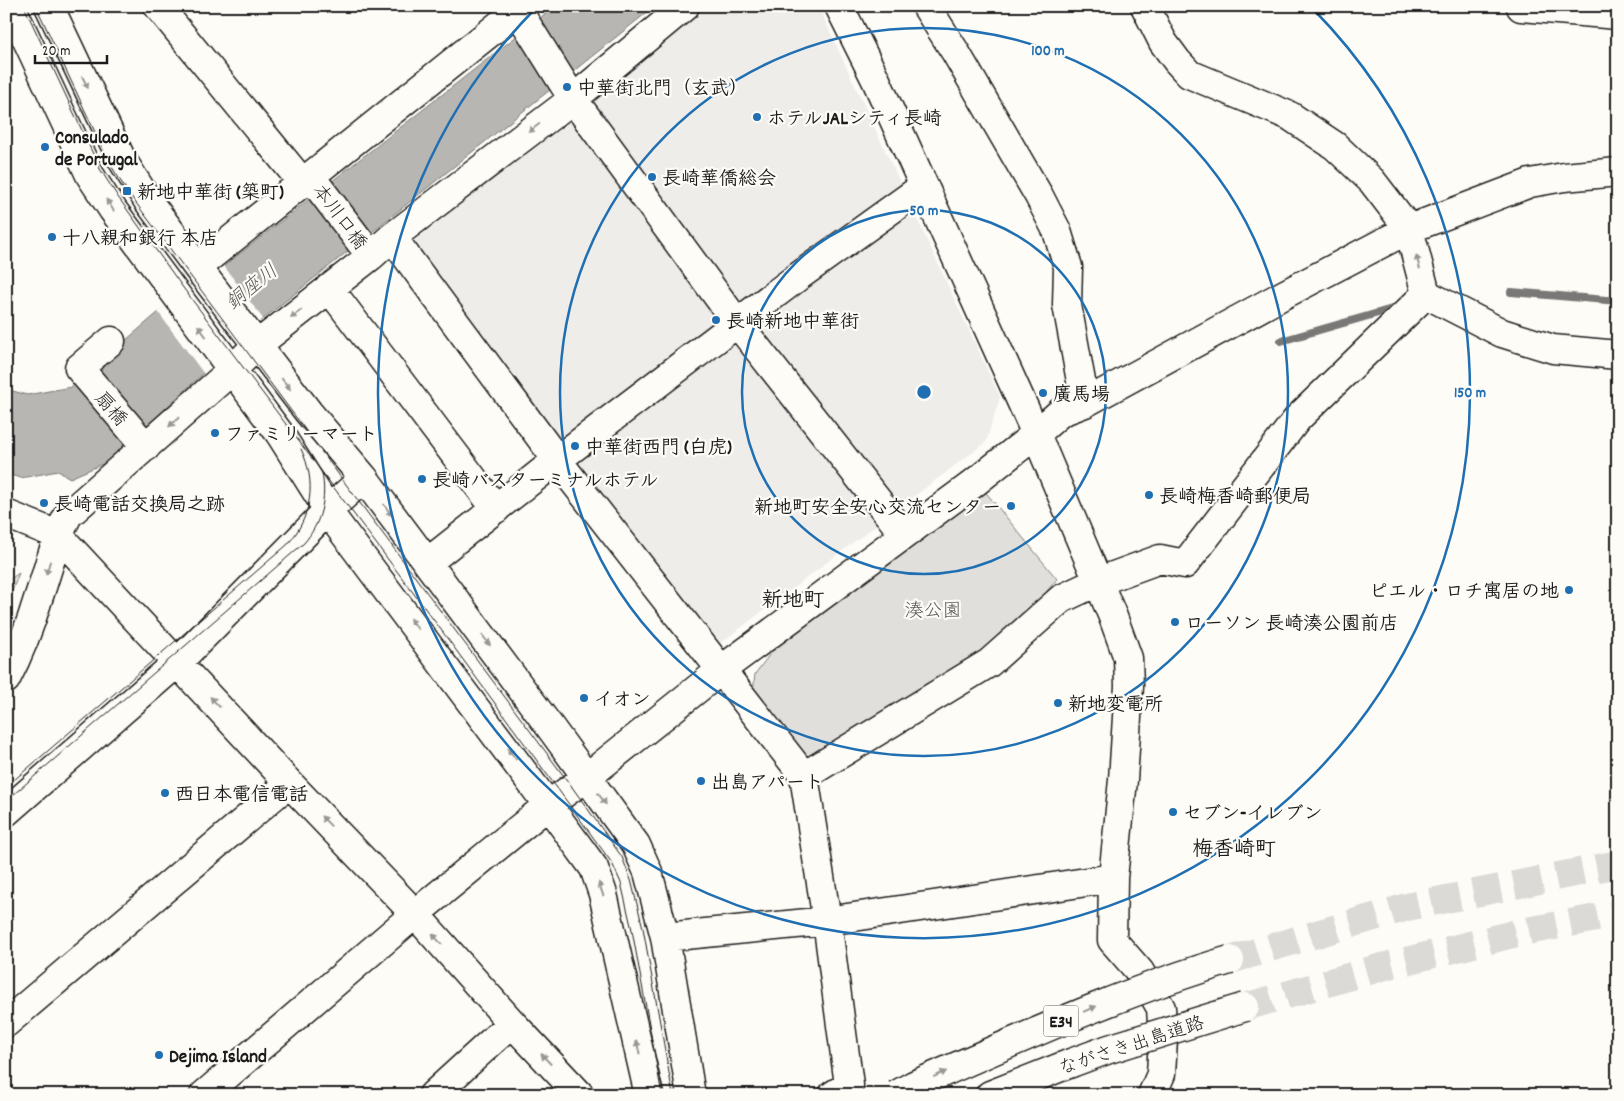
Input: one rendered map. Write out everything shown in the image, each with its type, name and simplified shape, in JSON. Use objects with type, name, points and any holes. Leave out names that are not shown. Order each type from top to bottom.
[{"type":"main road","points":[[11,6],[90,174],[113,210],[280,434],[328,510],[594,868],[603,894],[649,1095]]},
{"type":"main road","points":[[49,6],[121,158],[148,201],[309,413],[364,478],[428,562],[636,845],[648,872],[665,937],[692,1095]]},
{"type":"main road","name":"本川口橋","points":[[158,6],[371,256]]},
{"type":"main road","points":[[6,678],[14,664],[38,601],[58,535],[68,515],[146,447],[257,345],[371,256],[567,90],[686,6]]},
{"type":"main road","points":[[839,6],[876,80],[1036,434],[1128,658],[1129,686],[1124,780],[1113,878],[1112,940],[1140,972],[1161,1008],[1163,1039],[1161,1074],[1152,1095]]},
{"type":"main road","points":[[926,6],[961,61],[1039,196],[1057,231],[1068,267],[1067,305],[1085,403]]},
{"type":"main road","points":[[1145,6],[1163,42],[1189,74],[1290,116],[1334,146],[1372,181],[1409,229],[1426,294],[1502,333],[1553,349],[1618,355]]},
{"type":"main road","points":[[1521,7],[1618,15]]},
{"type":"main road","points":[[197,267],[519,8],[567,90],[738,324],[904,534]]},
{"type":"main road","points":[[204,1095],[415,914],[548,804],[586,778],[721,670],[969,487],[1061,412],[1085,403],[1409,229],[1530,183],[1564,177],[1618,172]]},
{"type":"main road","points":[[428,562],[556,460],[799,276],[924,186]]},
{"type":"main road","points":[[392,237],[556,460],[804,776],[827,921],[841,1090]]},
{"type":"main road","points":[[329,288],[496,509]]},
{"type":"main road","points":[[804,776],[989,663],[1061,599],[1098,582],[1160,559],[1185,564],[1298,418],[1426,294]]},
{"type":"main road","name":"扇橋","points":[[111,341],[79,368],[146,447]]},
{"type":"main road","points":[[6,812],[178,662],[328,510],[364,478]]},
{"type":"main road","points":[[6,514],[58,535],[289,783],[415,914],[512,1023],[580,1095]]},
{"type":"main road","points":[[6,1023],[289,783]]},
{"type":"main road","points":[[665,937],[827,921],[1113,878]]},
{"type":"main road","name":"E34","points":[[896,1095],[1095,1007],[1186,973],[1230,960]]},
{"type":"main road","name":"ながさき出島道路","points":[[990,1095],[1109,1048],[1245,1007]]},
{"type":"main road","points":[[433,1095],[512,1023]]},
{"type":"shaded area","name":"長崎新地中華街","points":[[709,6],[818,6],[1000,397],[986,442],[714,648],[410,242],[524,155]]},
{"type":"green space","name":"湊公園","points":[[983,489],[1057,579],[1038,602],[974,660],[811,761],[753,692],[755,674],[773,650]]},
{"type":"green space","points":[[19,573],[6,607],[6,582]]},
{"type":"water","name":"銅座川","points":[[555,6],[655,6],[263,319],[107,462],[70,478],[58,471],[21,478],[6,474],[6,389],[27,395],[71,387],[194,282],[224,266]]},
{"type":"pier","points":[[224,266],[263,319],[204,374],[158,312],[184,289]]},
{"type":"waterway","points":[[1511,292],[1618,301]]},
{"type":"waterway","points":[[1281,341],[1399,307]]},
{"type":"tunnel","points":[[1230,960],[1407,907],[1618,864]]},
{"type":"tunnel","points":[[1245,1007],[1382,967],[1517,933],[1618,914]]},
{"type":"tram line","points":[[24,6],[100,169],[118,197],[184,289],[439,627],[612,863],[621,883],[632,930],[662,1095]]},
{"type":"tram line","points":[[36,6],[110,164],[127,191],[572,787],[622,857],[631,880],[643,928],[673,1095]]},
{"type":"tram line","points":[[6,787],[287,545],[302,523],[309,499],[309,474],[301,449]]},
{"type":"tram line","points":[[6,801],[304,543],[315,527],[321,510],[324,492],[322,473]]},
{"type":"place","name":"中華街北門（玄武）","points":[[567,87]]},
{"type":"place","name":"ホテルJALシティ長崎","points":[[757,117]]},
{"type":"place","name":"Consulado de Portugal","points":[[45,147]]},
{"type":"place","name":"長崎華僑総会","points":[[652,177]]},
{"type":"place","name":"新地中華街 (築町)","points":[[127,191]]},
{"type":"place","name":"十八親和銀行 本店","points":[[52,237]]},
{"type":"place","name":"長崎新地中華街","points":[[716,320]]},
{"type":"place","name":"廣馬場","points":[[1043,393]]},
{"type":"place","name":"ファミリーマート","points":[[215,433]]},
{"type":"place","name":"中華街西門 (白虎)","points":[[575,446]]},
{"type":"place","name":"長崎バスターミナルホテル","points":[[422,479]]},
{"type":"place","name":"長崎梅香崎郵便局","points":[[1149,495]]},
{"type":"place","name":"長崎電話交換局之跡","points":[[44,503]]},
{"type":"place","name":"新地町安全安心交流センター","points":[[1011,506]]},
{"type":"place","name":"ピエル・ロチ寓居の地","points":[[1569,590]]},
{"type":"place","name":"ローソン 長崎湊公園前店","points":[[1175,622]]},
{"type":"place","name":"イオン","points":[[584,698]]},
{"type":"place","name":"新地変電所","points":[[1058,703]]},
{"type":"place","name":"出島アパート","points":[[701,781]]},
{"type":"place","name":"西日本電信電話","points":[[165,793]]},
{"type":"place","name":"セブン-イレブン","points":[[1173,812]]},
{"type":"place","name":"Dejima Island","points":[[159,1055]]},
{"type":"district","name":"新地町","points":[[793,599]]},
{"type":"district","name":"梅香崎町","points":[[1234,848]]}]
